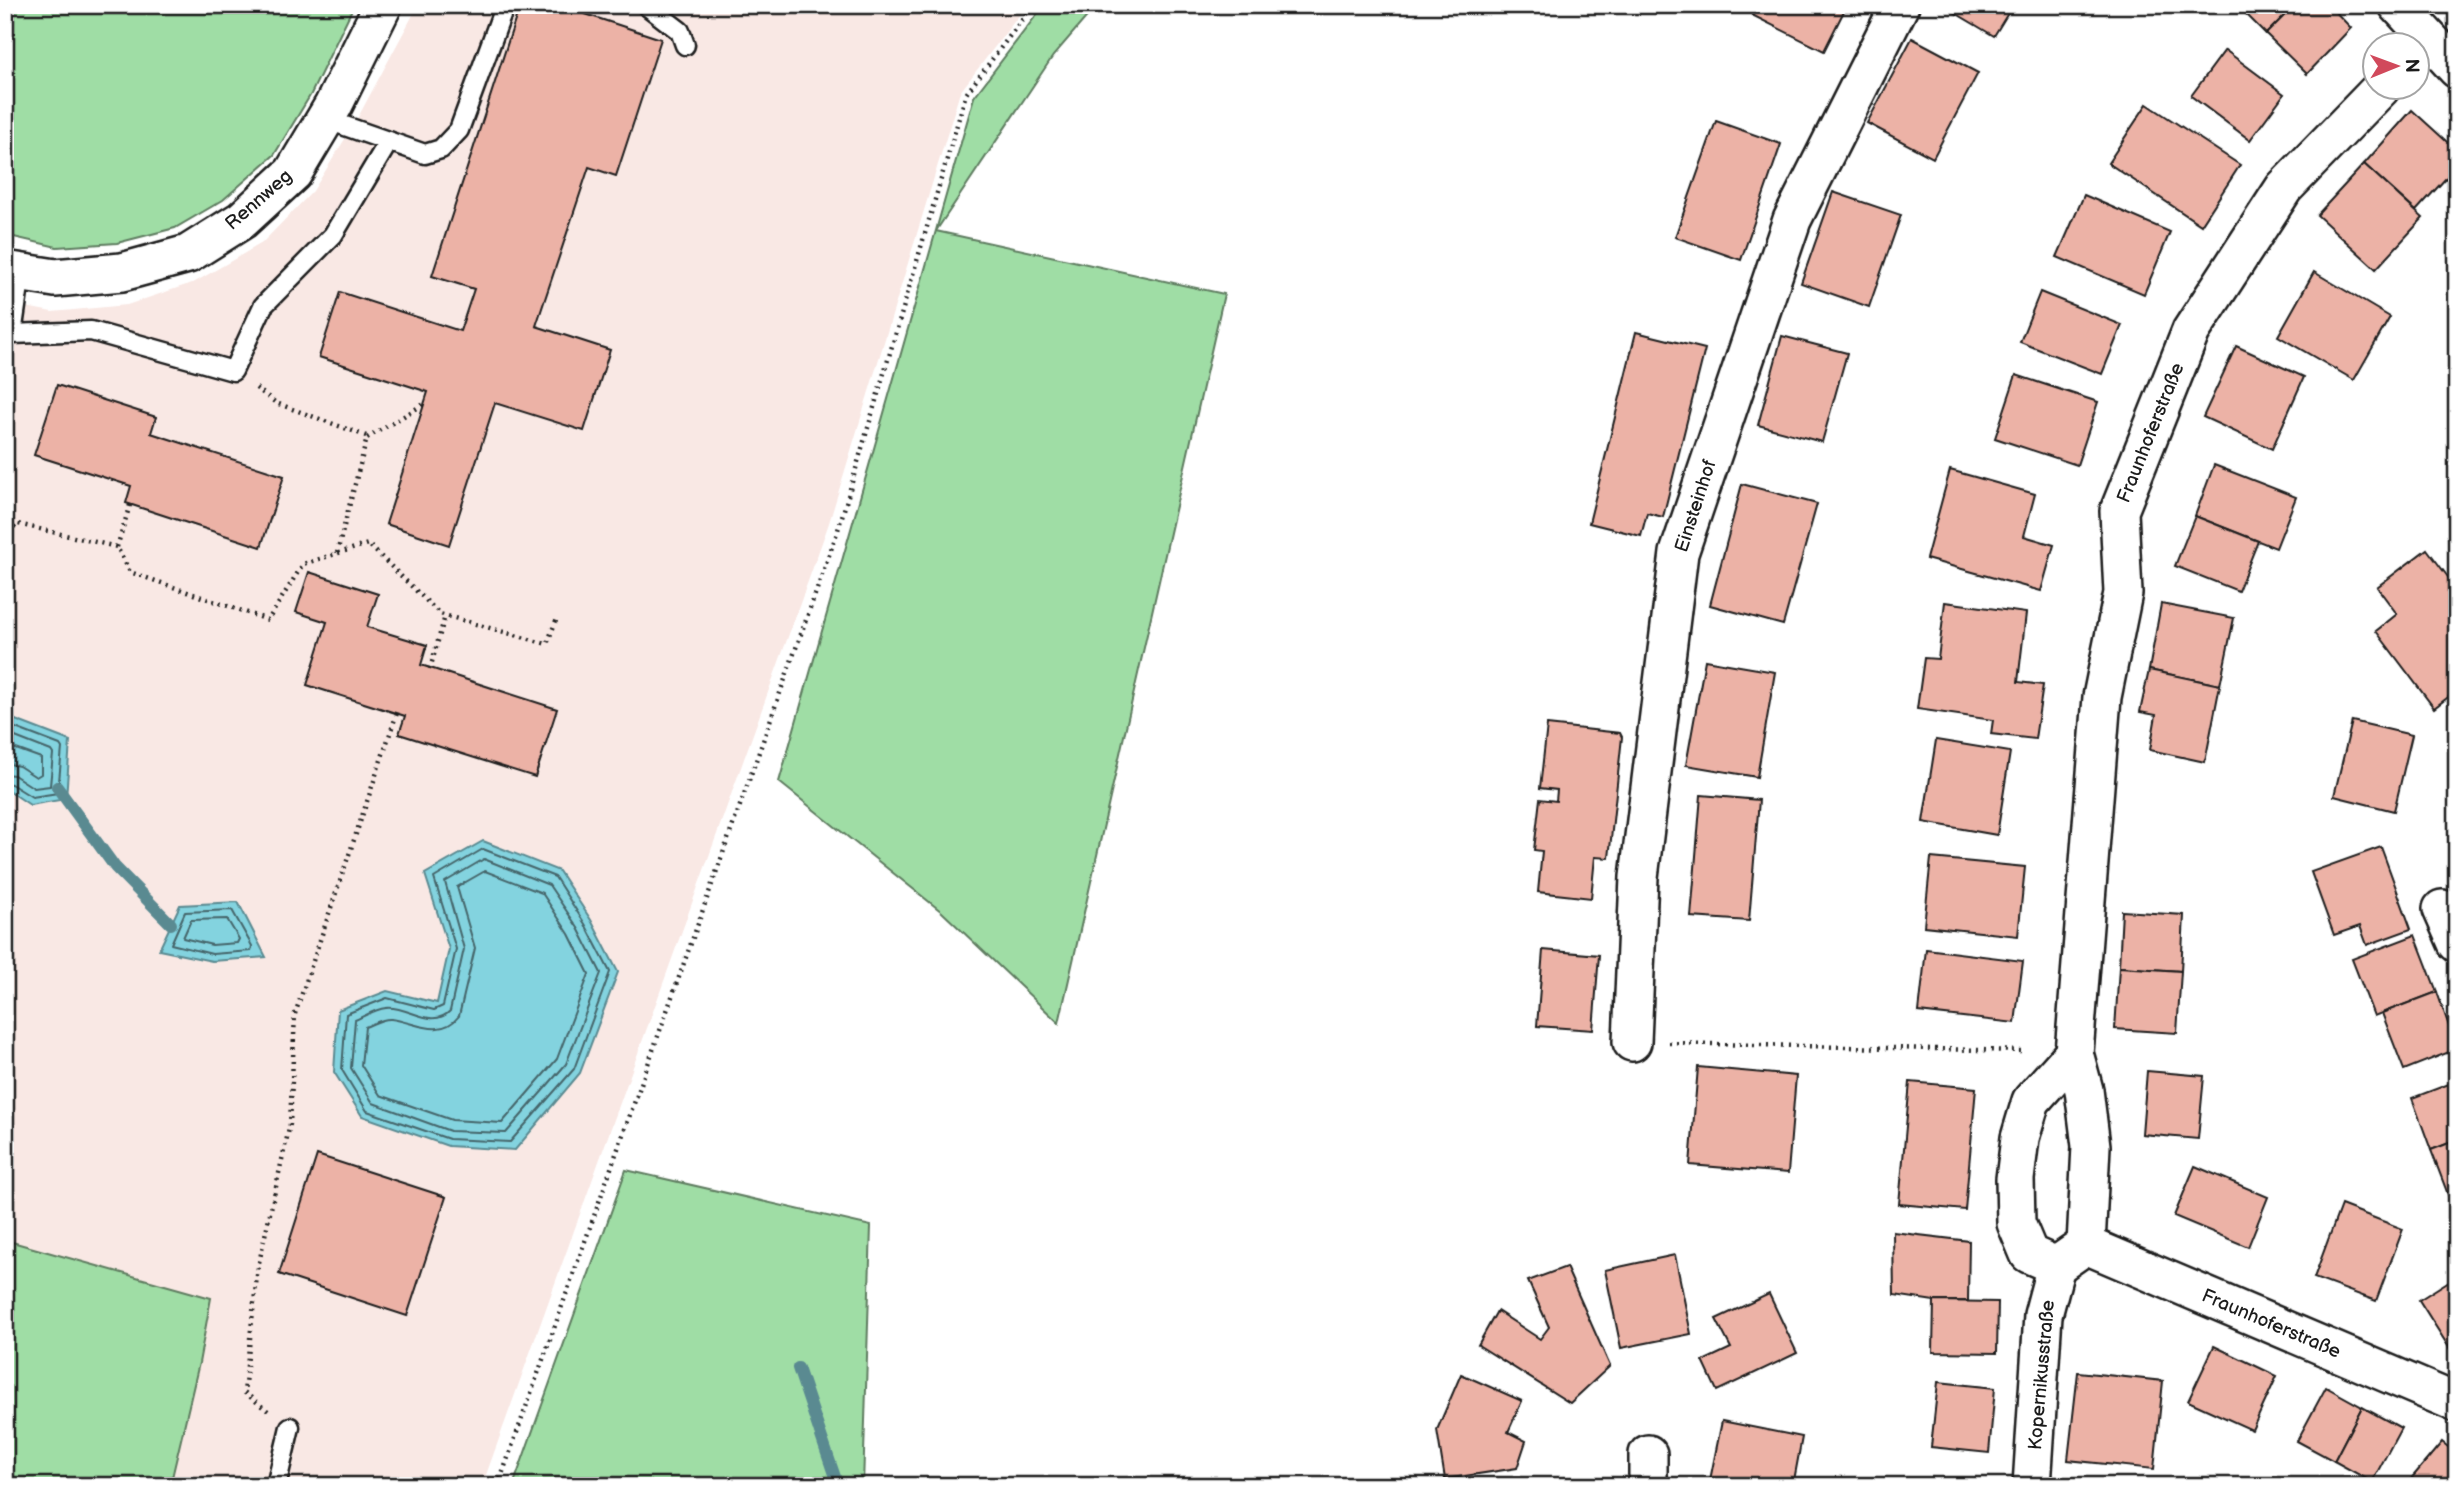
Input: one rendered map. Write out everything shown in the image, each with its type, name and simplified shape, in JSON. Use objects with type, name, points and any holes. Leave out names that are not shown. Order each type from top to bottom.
[{"type":"street","name":"Rennweg","points":[[10,263],[55,278],[122,272],[188,254],[242,220],[293,173],[325,119],[383,5]]},
{"type":"street","name":"Einsteinhof","points":[[1632,1042],[1639,877],[1679,553],[1792,220],[1900,5]]},
{"type":"street","points":[[2398,5],[2415,32]]},
{"type":"street","points":[[2430,49],[2457,69]]},
{"type":"street","name":"Fraunhoferstraße","points":[[2367,102],[2284,188],[2191,331],[2119,511],[2123,593],[2102,697],[2074,1053],[2084,1090],[2091,1146],[2086,1245],[2457,1403]]},
{"type":"street","points":[[2442,909],[2457,943]]},
{"type":"street","points":[[2074,1053],[2031,1101],[2020,1138],[2015,1179],[2016,1223],[2029,1254],[2056,1266],[2086,1245]]},
{"type":"street","name":"Kopernikusstraße","points":[[2032,1486],[2043,1315],[2056,1266]]},
{"type":"lane","points":[[325,119],[425,153],[440,149],[458,130],[505,5]]},
{"type":"lane","points":[[646,5],[680,30],[685,46]]},
{"type":"lane","points":[[10,263],[9,332],[91,331],[233,371],[263,306],[333,235],[389,141]]},
{"type":"lane","points":[[276,1486],[290,1427]]},
{"type":"path","points":[[498,1486],[838,530],[966,94],[1031,8],[1023,5]]},
{"type":"path","points":[[233,371],[276,403],[370,437]]},
{"type":"path","points":[[337,554],[367,438],[424,404]]},
{"type":"path","points":[[130,505],[117,547],[130,572],[268,620],[303,564],[368,544],[440,614],[547,644],[556,618]]},
{"type":"path","points":[[5,521],[117,547]]},
{"type":"path","points":[[5,538],[17,524]]},
{"type":"path","points":[[430,668],[445,615]]},
{"type":"path","points":[[290,1427],[244,1392],[258,1267],[290,1124],[295,1014],[397,713]]},
{"type":"path","points":[[1632,1042],[2074,1053]]},
{"type":"shaded area","points":[[401,5],[1027,5],[960,92],[829,523],[482,1486],[170,1486],[199,1363],[211,1298],[5,1240],[5,788],[31,805],[70,741],[5,716],[5,303],[52,312],[127,305],[195,282],[262,243],[313,191],[356,121],[414,13]],"holes":[[[559,871],[591,920],[618,972],[335,1072],[387,991],[437,1003],[449,949],[425,874]]]},
{"type":"green space","points":[[5,5],[354,5],[311,94],[274,155],[223,200],[175,228],[117,243],[57,247],[5,235]]},
{"type":"green space","points":[[1044,5],[1097,5],[1053,56],[936,231],[1224,294],[1059,1023],[942,912],[779,782],[974,97]]},
{"type":"green space","points":[[626,1170],[871,1226],[863,1486],[513,1486]]},
{"type":"green space","points":[[5,1240],[211,1298],[199,1363],[170,1486],[5,1486]]},
{"type":"water","points":[[5,716],[70,741],[66,799],[30,805],[5,788]]},
{"type":"water","points":[[483,841],[559,871],[591,920],[618,972],[580,1073],[515,1150],[448,1146],[362,1116],[334,1072],[338,1010],[387,991],[437,1003],[449,949],[425,874]]},
{"type":"water","points":[[238,902],[266,957],[212,961],[159,950],[180,905]]},
{"type":"building","points":[[520,5],[558,5],[661,39],[616,176],[589,167],[536,326],[610,350],[584,431],[495,403],[449,545],[386,524],[428,392],[319,357],[340,292],[460,331],[474,289],[432,276]]},
{"type":"building","points":[[1757,5],[1847,5],[1824,51],[1752,15]]},
{"type":"building","points":[[1942,5],[2013,5],[1994,36]]},
{"type":"building","points":[[2237,5],[2295,5],[2266,34]]},
{"type":"building","points":[[2295,5],[2329,5],[2351,28],[2307,74],[2266,34]]},
{"type":"building","points":[[1912,38],[1978,73],[1933,158],[1867,123]]},
{"type":"building","points":[[2225,50],[2284,94],[2250,140],[2191,96]]},
{"type":"building","points":[[2147,104],[2240,165],[2201,225],[2108,163]]},
{"type":"building","points":[[2412,110],[2457,151],[2457,166],[2416,211],[2364,164]]},
{"type":"building","points":[[1716,121],[1781,144],[1741,260],[1675,237]]},
{"type":"building","points":[[2364,164],[2423,218],[2376,269],[2317,215]]},
{"type":"building","points":[[1833,192],[1901,215],[1869,307],[1801,283]]},
{"type":"building","points":[[2084,195],[2170,232],[2144,294],[2057,257]]},
{"type":"building","points":[[2314,272],[2390,317],[2354,380],[2278,336]]},
{"type":"building","points":[[2040,292],[2122,325],[2102,374],[2020,342]]},
{"type":"building","points":[[1636,332],[1705,349],[1663,517],[1647,513],[1641,536],[1589,523]]},
{"type":"building","points":[[1782,336],[1847,353],[1822,442],[1758,425]]},
{"type":"building","points":[[2236,346],[2304,377],[2272,449],[2203,417]]},
{"type":"building","points":[[2016,375],[2098,402],[2077,465],[1995,438]]},
{"type":"building","points":[[57,385],[156,417],[151,433],[284,476],[261,547],[126,503],[131,486],[34,455]]},
{"type":"building","points":[[2214,465],[2296,497],[2276,548],[2195,516]]},
{"type":"building","points":[[1950,470],[2035,494],[2024,536],[2054,545],[2041,591],[1926,559]]},
{"type":"building","points":[[1742,484],[1817,504],[1783,625],[1710,605]]},
{"type":"building","points":[[2195,516],[2258,541],[2238,591],[2175,566]]},
{"type":"building","points":[[2427,549],[2457,589],[2457,694],[2455,692],[2434,708],[2376,631],[2397,614],[2377,587]]},
{"type":"building","points":[[309,572],[378,594],[367,627],[427,645],[421,665],[557,709],[535,777],[399,734],[405,716],[307,685],[327,622],[296,612]]},
{"type":"building","points":[[1945,602],[2026,613],[2018,682],[2043,685],[2035,739],[1991,734],[1993,720],[1917,709],[1924,658],[1938,659]]},
{"type":"building","points":[[2161,604],[2234,618],[2220,685],[2149,670]]},
{"type":"building","points":[[1705,660],[1775,672],[1757,777],[1686,765]]},
{"type":"building","points":[[2149,670],[2220,685],[2205,762],[2150,750],[2156,715],[2140,712]]},
{"type":"building","points":[[2352,721],[2412,735],[2394,811],[2334,796]]},
{"type":"building","points":[[1547,725],[1620,733],[1622,737],[1609,858],[1595,857],[1591,898],[1538,892],[1542,851],[1534,850],[1540,799],[1556,801],[1557,790],[1540,788]]},
{"type":"building","points":[[1936,740],[2010,752],[1997,835],[1923,822]]},
{"type":"building","points":[[1701,795],[1759,800],[1749,921],[1691,917]]},
{"type":"building","points":[[2381,847],[2411,929],[2367,945],[2360,926],[2334,935],[2311,872]]},
{"type":"building","points":[[1931,858],[2025,867],[2018,936],[1924,926]]},
{"type":"building","points":[[2122,911],[2184,915],[2181,971],[2119,967]]},
{"type":"building","points":[[2415,935],[2437,992],[2374,1016],[2352,959]]},
{"type":"building","points":[[1926,949],[2023,961],[2015,1023],[1919,1012]]},
{"type":"building","points":[[1543,950],[1599,955],[1593,1030],[1537,1026]]},
{"type":"building","points":[[2119,967],[2181,971],[2177,1033],[2115,1029]]},
{"type":"building","points":[[2437,992],[2457,1049],[2404,1070],[2382,1013]]},
{"type":"building","points":[[1698,1067],[1796,1076],[1788,1173],[1690,1165]]},
{"type":"building","points":[[2147,1071],[2204,1076],[2198,1139],[2142,1134]]},
{"type":"building","points":[[2457,1081],[2457,1140],[2431,1150],[2412,1098]]},
{"type":"building","points":[[1910,1082],[1976,1088],[1965,1210],[1899,1204]]},
{"type":"building","points":[[2457,1140],[2457,1195],[2449,1197],[2431,1150]]},
{"type":"building","points":[[317,1155],[446,1197],[407,1316],[279,1274]]},
{"type":"building","points":[[2195,1166],[2268,1197],[2248,1247],[2174,1216]]},
{"type":"building","points":[[2341,1205],[2403,1229],[2376,1301],[2314,1278]]},
{"type":"building","points":[[1893,1232],[1969,1241],[1968,1301],[1934,1301],[1894,1295]]},
{"type":"building","points":[[1675,1255],[1691,1334],[1621,1348],[1605,1270]]},
{"type":"building","points":[[1566,1267],[1610,1366],[1570,1403],[1478,1345],[1497,1311],[1540,1339],[1549,1327],[1528,1281]]},
{"type":"building","points":[[2457,1276],[2457,1360],[2419,1300]]},
{"type":"building","points":[[1769,1294],[1797,1353],[1717,1391],[1703,1361],[1731,1348],[1716,1319]]},
{"type":"building","points":[[1934,1301],[1998,1302],[1997,1353],[1933,1352]]},
{"type":"building","points":[[2214,1346],[2277,1376],[2252,1430],[2188,1401]]},
{"type":"building","points":[[2078,1372],[2163,1381],[2154,1469],[2068,1460]]},
{"type":"building","points":[[1461,1374],[1522,1401],[1508,1432],[1526,1441],[1517,1468],[1445,1479],[1437,1430]]},
{"type":"building","points":[[1938,1382],[1995,1388],[1989,1453],[1931,1447]]},
{"type":"building","points":[[2326,1387],[2362,1407],[2334,1461],[2297,1441]]},
{"type":"building","points":[[2362,1407],[2401,1428],[2372,1482],[2334,1461]]},
{"type":"building","points":[[1722,1421],[1802,1437],[1793,1486],[1709,1485]]},
{"type":"building","points":[[2442,1442],[2457,1454],[2457,1486],[2417,1486],[2410,1480]]},
{"type":"building","points":[[1924,1482],[1966,1486],[1923,1486]]},
{"type":"waterway","points":[[57,787],[115,867],[171,924]]},
{"type":"waterway","points":[[798,1368],[838,1486]]}]
